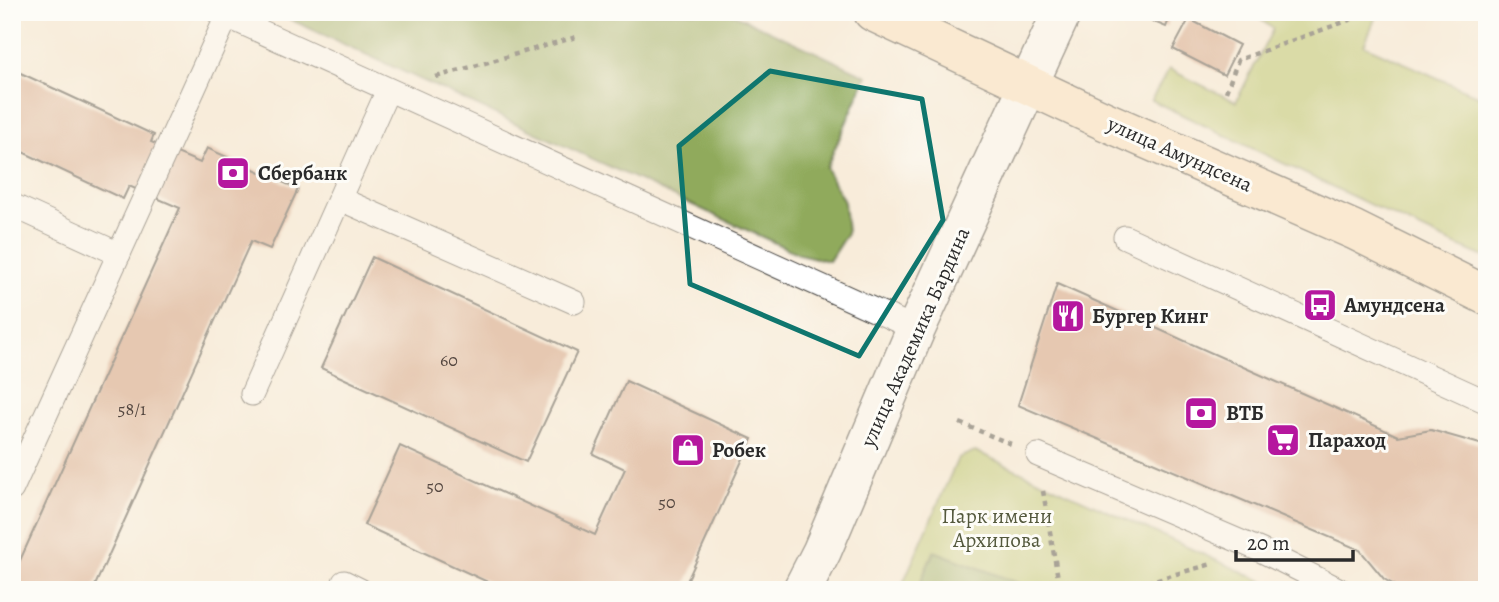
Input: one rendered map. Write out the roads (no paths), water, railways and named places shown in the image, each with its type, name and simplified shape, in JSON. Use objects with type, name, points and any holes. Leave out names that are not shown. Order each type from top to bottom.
[{"type":"main road","name":"улица Амундсена","points":[[873,12],[1105,121],[1354,230],[1487,296]]},
{"type":"street","name":"улица Академика Бардина","points":[[802,590],[822,551],[916,329],[1062,12]]},
{"type":"lane","points":[[12,489],[119,254],[222,14],[916,329]]},
{"type":"lane","points":[[253,394],[388,90]]},
{"type":"lane","points":[[340,198],[574,302]]},
{"type":"lane","points":[[12,205],[119,254]]},
{"type":"lane","points":[[1125,237],[1487,402]]},
{"type":"lane","points":[[1038,455],[1260,551],[1340,590]]},
{"type":"place","name":"Сбербанк","points":[[233,173]]},
{"type":"place","name":"Амундсена","points":[[1320,305]]},
{"type":"place","name":"Бургер Кинг","points":[[1068,316]]},
{"type":"place","name":"ВТБ","points":[[1201,413]]},
{"type":"place","name":"Параход","points":[[1283,440]]},
{"type":"place","name":"Робек","points":[[688,450]]},
{"type":"park label","name":"Парк имени Архипова","points":[[997,528]]}]
